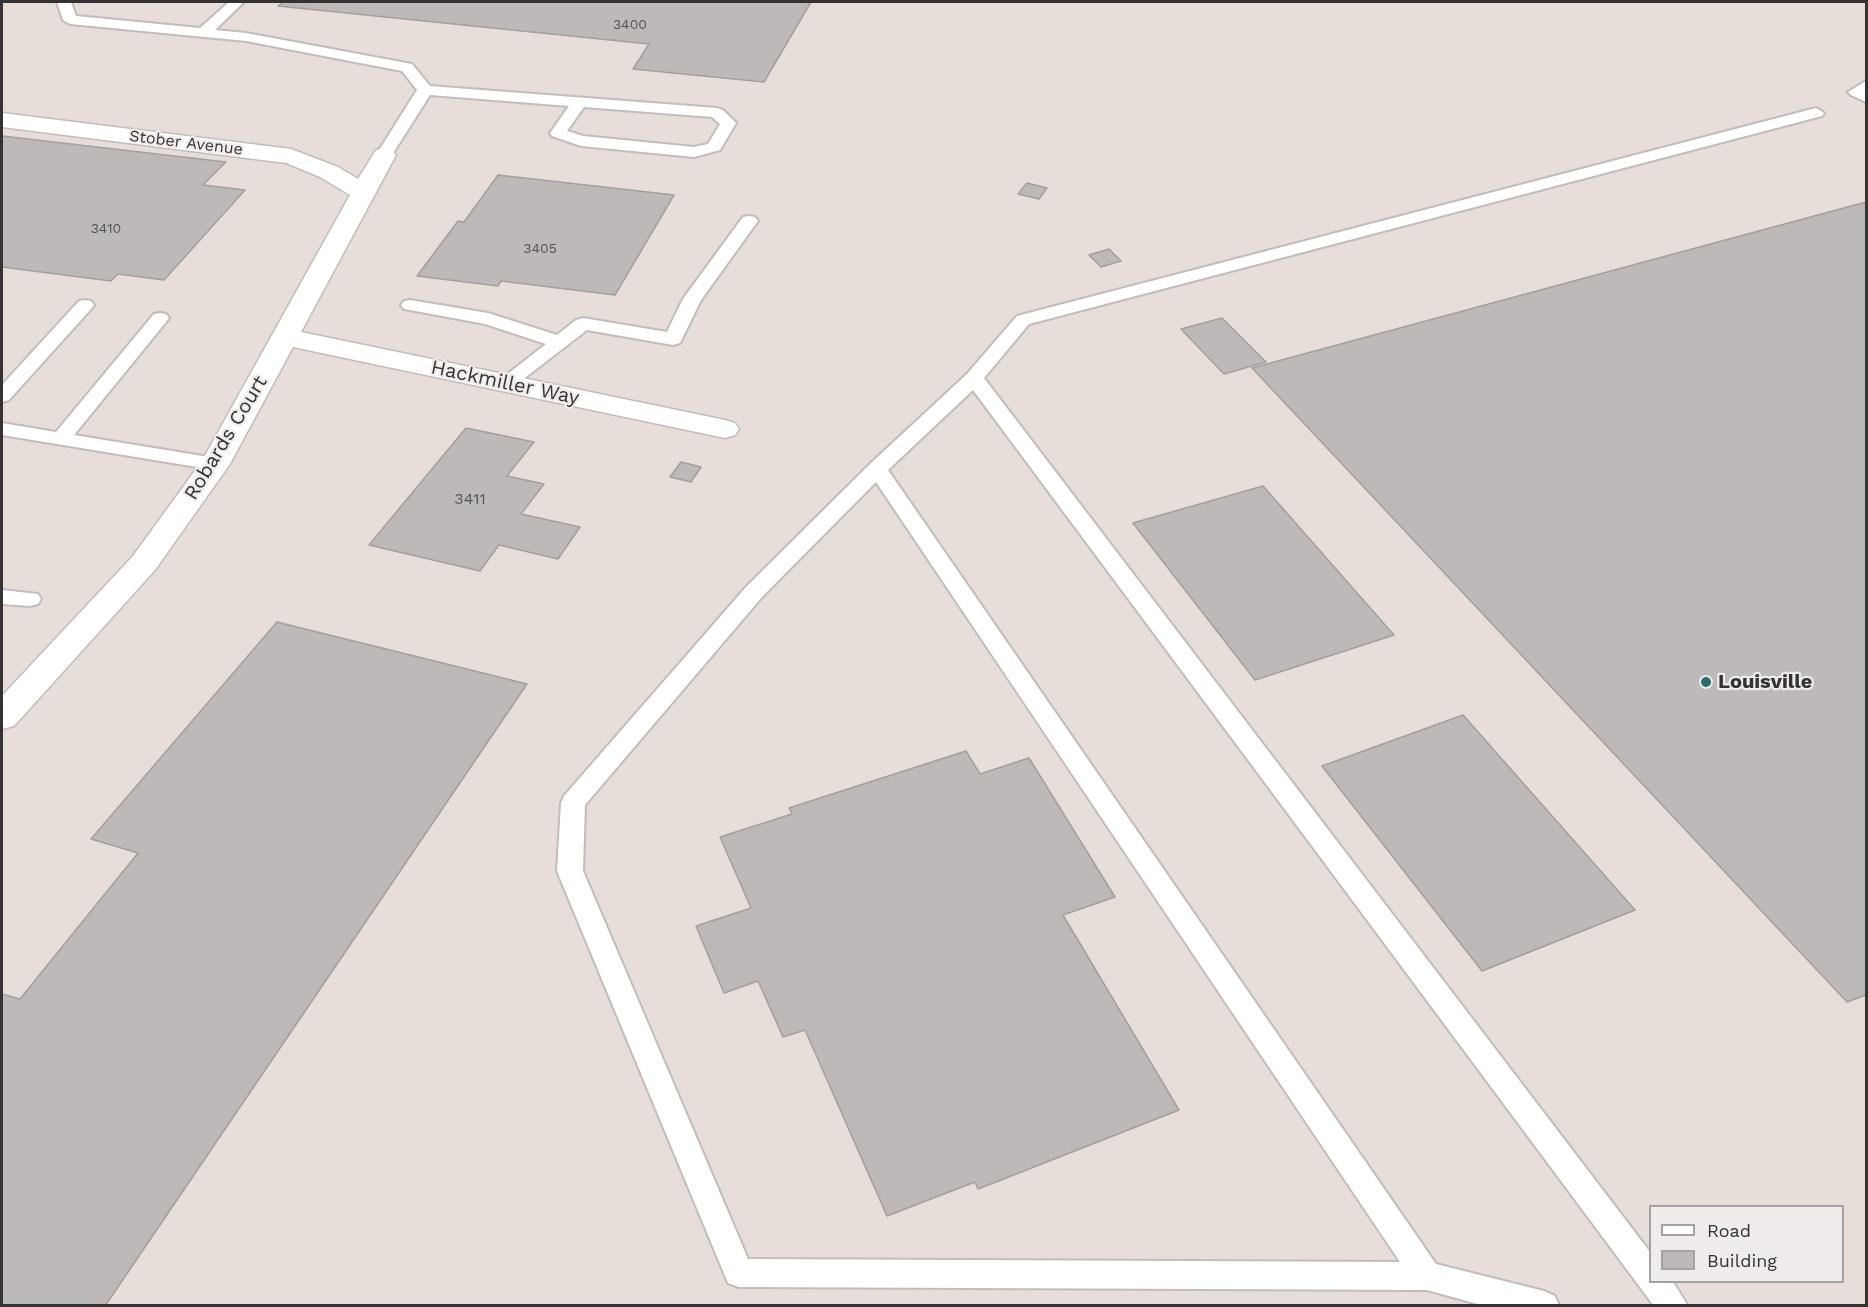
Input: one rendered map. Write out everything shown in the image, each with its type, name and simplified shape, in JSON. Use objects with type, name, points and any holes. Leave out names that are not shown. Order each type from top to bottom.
[{"type":"street","name":"Stober Avenue","points":[[2,120],[291,156],[329,172],[362,192]]},
{"type":"street","name":"Robards Court","points":[[2,717],[144,563],[215,464],[384,155]]},
{"type":"street","name":"Hackmiller Way","points":[[285,337],[725,429]]},
{"type":"lane","points":[[64,2],[69,20],[246,37],[407,67],[425,90],[579,102],[608,102],[717,113],[728,123],[714,147],[694,152],[581,141],[558,133],[579,102]]},
{"type":"lane","points":[[203,33],[237,2]]},
{"type":"lane","points":[[1866,86],[1856,92],[1866,97]]},
{"type":"lane","points":[[384,155],[425,90]]},
{"type":"lane","points":[[1544,1305],[1427,1276],[739,1273],[570,871],[573,803],[754,592],[877,469],[974,378],[1023,320],[1816,113]]},
{"type":"lane","points":[[506,383],[583,324],[673,339],[692,299],[749,221]]},
{"type":"lane","points":[[2,396],[85,305]]},
{"type":"lane","points":[[410,305],[488,319],[560,342]]},
{"type":"lane","points":[[61,438],[159,318]]},
{"type":"lane","points":[[974,378],[1649,1275]]},
{"type":"lane","points":[[2,429],[215,464]]},
{"type":"lane","points":[[877,469],[1427,1276]]},
{"type":"lane","points":[[2,597],[30,599]]},
{"type":"lane","points":[[1656,1283],[1673,1305]]},
{"type":"shaded area","points":[[2,2],[1866,2],[1866,1305],[2,1306]]},
{"type":"building","points":[[283,2],[811,2],[764,82],[633,69],[649,44],[278,6]]},
{"type":"building","points":[[2,136],[226,162],[203,185],[245,190],[164,280],[118,274],[111,281],[2,267]]},
{"type":"building","points":[[498,175],[674,195],[615,295],[501,281],[498,286],[417,276],[458,221],[464,222]]},
{"type":"building","points":[[1027,183],[1047,188],[1039,199],[1018,194]]},
{"type":"building","name":"Louisville","points":[[1866,202],[1866,995],[1847,1002],[1252,368]]},
{"type":"building","points":[[1109,249],[1121,261],[1101,267],[1089,255]]},
{"type":"building","points":[[1222,318],[1266,362],[1224,374],[1181,329]]},
{"type":"building","points":[[466,428],[534,442],[507,476],[544,484],[521,514],[580,527],[558,559],[499,545],[480,571],[369,545]]},
{"type":"building","points":[[681,462],[701,467],[691,482],[670,477]]},
{"type":"building","points":[[1263,486],[1394,635],[1255,680],[1133,523]]},
{"type":"building","points":[[277,622],[527,684],[105,1306],[2,1306],[2,994],[20,999],[138,853],[91,839]]},
{"type":"building","points":[[1463,715],[1635,910],[1482,971],[1322,766]]},
{"type":"building","points":[[966,751],[980,774],[1029,758],[1115,897],[1063,915],[1179,1110],[978,1189],[975,1182],[887,1216],[805,1030],[783,1037],[758,981],[724,993],[696,926],[751,908],[720,837],[792,814],[789,808]]},
{"type":"place","name":"Louisville","points":[[1706,682]]}]
